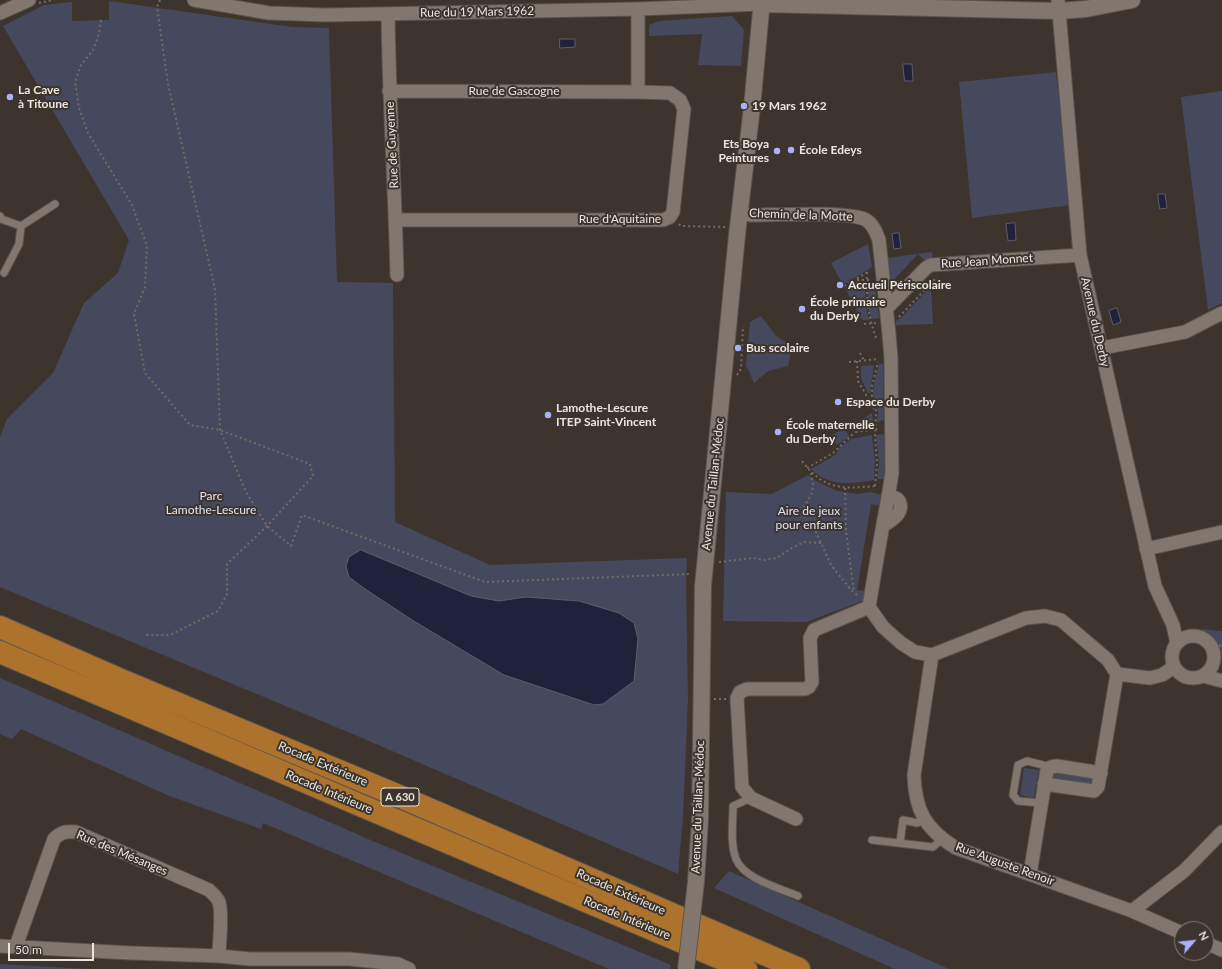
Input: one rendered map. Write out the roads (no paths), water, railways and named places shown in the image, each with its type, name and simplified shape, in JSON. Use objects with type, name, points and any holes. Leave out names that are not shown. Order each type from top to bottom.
[{"type":"highway","name":"Rocade Extérieure","points":[[0,627],[800,969]]},
{"type":"highway","name":"Rocade Intérieure","points":[[0,652],[746,969]]},
{"type":"street","points":[[0,13],[29,0]]},
{"type":"street","name":"Rue du 19 Mars 1962","points":[[194,0],[240,4],[269,13],[304,15],[638,9],[761,2]]},
{"type":"street","points":[[761,2],[910,8],[1058,5],[1086,9],[1132,0]]},
{"type":"street","name":"Avenue du Taillan-Médoc","points":[[686,969],[696,882],[700,820],[703,586],[737,236],[758,49],[761,2]]},
{"type":"street","name":"Avenue du Derby","points":[[1058,5],[1080,255],[1155,586],[1173,625],[1177,643]]},
{"type":"street","points":[[638,9],[638,92]]},
{"type":"street","name":"Rue de Guyenne","points":[[388,14],[389,91],[396,220],[397,275]]},
{"type":"street","name":"Rue de Gascogne","points":[[389,91],[638,92]]},
{"type":"street","name":"Rue d'Aquitaine","points":[[396,220],[663,220],[670,218],[674,212],[684,109],[680,100],[670,93],[638,92]]},
{"type":"street","name":"Chemin de la Motte","points":[[740,212],[750,215],[848,215],[865,219],[872,225],[876,232],[889,328],[885,358],[891,428],[892,473],[888,498],[891,497],[898,499],[901,508],[895,518],[883,526],[869,607]]},
{"type":"street","name":"Rue Jean Monnet","points":[[886,308],[926,268],[932,265],[1080,255]]},
{"type":"street","points":[[1102,348],[1185,332],[1222,313]]},
{"type":"street","points":[[1146,549],[1222,532]]},
{"type":"street","points":[[796,818],[751,798],[742,787],[737,698],[740,692],[747,689],[805,689],[809,687],[812,682],[810,638],[814,630],[869,607],[883,627],[901,643],[915,652],[932,655],[1026,618],[1045,616],[1061,620],[1108,660],[1117,674],[1098,788],[1094,791],[1044,784]]},
{"type":"street","points":[[1173,625],[1191,636]]},
{"type":"street","points":[[1204,676],[1222,681],[1216,655],[1213,648],[1204,638],[1198,636],[1184,637],[1177,643],[1172,651],[1174,667],[1185,677],[1198,678],[1204,676],[1209,671],[1216,655]]},
{"type":"street","name":"Rue Auguste Renoir","points":[[932,655],[914,775],[915,790],[919,808],[930,827],[942,839],[956,848],[1132,911],[1174,929]]},
{"type":"street","points":[[1117,674],[1150,678],[1162,675],[1174,667]]},
{"type":"street","points":[[1030,874],[1047,770],[1051,767],[1057,766],[1101,773]]},
{"type":"street","name":"Rue des Mésanges","points":[[16,946],[54,839],[67,831],[76,832],[209,890],[216,896],[219,902],[219,956]]},
{"type":"street","points":[[1132,911],[1184,871],[1222,832]]},
{"type":"street","points":[[0,946],[219,956],[249,964],[312,964],[349,959],[398,964],[409,969]]},
{"type":"lane","points":[[21,226],[55,204]]},
{"type":"lane","points":[[0,216],[1,219],[21,226]]},
{"type":"lane","points":[[4,273],[19,244],[21,226]]},
{"type":"lane","points":[[1041,804],[1018,801],[1013,795],[1018,765],[1026,761],[1051,767]]},
{"type":"lane","points":[[751,798],[733,806],[733,843],[736,859],[743,870],[756,878],[798,896]]},
{"type":"lane","points":[[900,843],[903,820],[917,823],[925,819]]},
{"type":"lane","points":[[872,840],[933,847],[942,839]]},
{"type":"place","name":"La Cave à Titoune","points":[[10,97]]},
{"type":"place","name":"19 Mars 1962","points":[[744,106]]},
{"type":"place","name":"École Edeys","points":[[791,150]]},
{"type":"place","name":"Ets Boya Peintures","points":[[777,151]]},
{"type":"place","name":"Accueil Périscolaire","points":[[840,285]]},
{"type":"place","name":"École primaire du Derby","points":[[802,309]]},
{"type":"place","name":"Bus scolaire","points":[[738,348]]},
{"type":"place","name":"Espace du Derby","points":[[838,402]]},
{"type":"place","name":"Lamothe-Lescure ITEP Saint-Vincent","points":[[548,415]]},
{"type":"place","name":"École maternelle du Derby","points":[[778,432]]},
{"type":"park label","name":"Parc Lamothe-Lescure","points":[[211,503]]},
{"type":"park label","name":"Aire de jeux pour enfants","points":[[809,518]]}]
